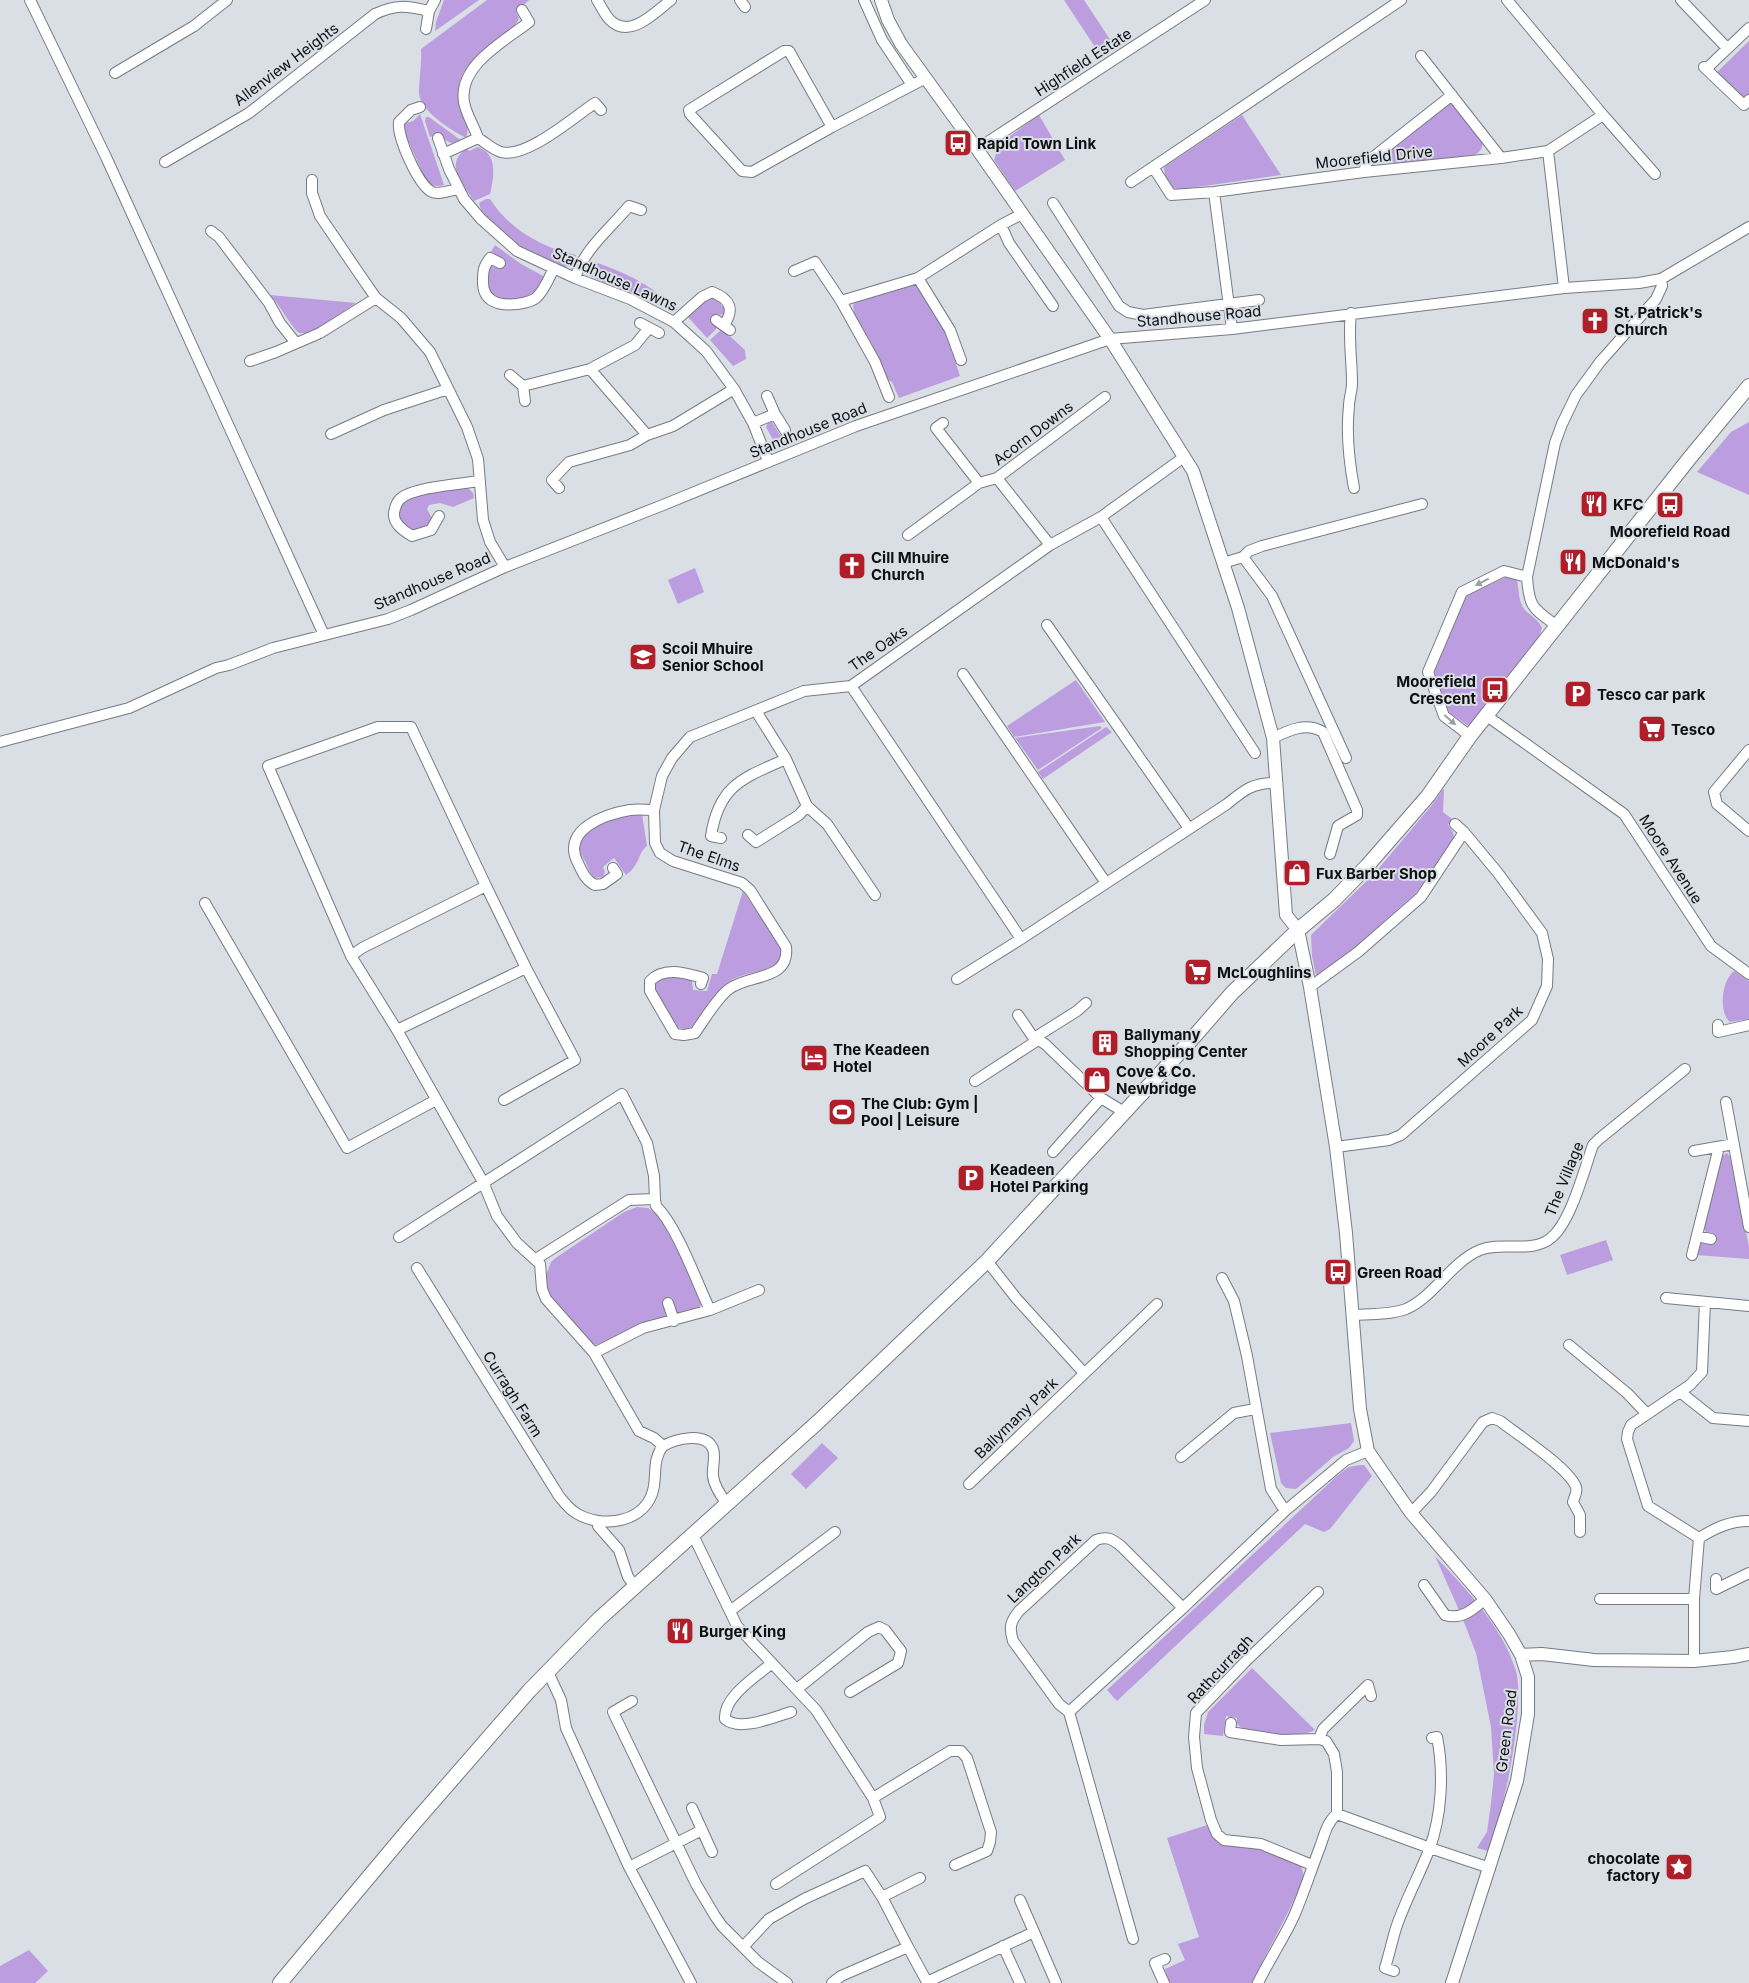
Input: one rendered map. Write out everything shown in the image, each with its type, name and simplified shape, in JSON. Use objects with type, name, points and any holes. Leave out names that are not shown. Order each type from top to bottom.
[{"type":"main road","points":[[280,1983],[409,1829],[530,1690],[599,1619],[819,1421],[987,1261],[1192,1039],[1232,993],[1298,930],[1334,900],[1367,866],[1428,796],[1470,736],[1749,385]]},
{"type":"street","points":[[30,0],[106,157],[324,635]]},
{"type":"street","points":[[116,73],[194,26],[227,0]]},
{"type":"street","points":[[426,29],[429,11],[435,0]]},
{"type":"street","points":[[597,0],[610,20],[619,26],[628,28],[638,25],[671,0]]},
{"type":"street","points":[[864,0],[882,40],[912,85]]},
{"type":"street","name":"Green Road","points":[[881,0],[888,20],[901,44],[1110,339],[1193,471],[1238,608],[1273,738],[1286,914],[1298,930],[1310,987],[1336,1147],[1346,1233],[1360,1409],[1368,1451],[1411,1513],[1485,1599],[1510,1634],[1521,1655],[1528,1677],[1529,1692],[1521,1762],[1490,1868],[1452,1983]]},
{"type":"street","name":"Highfield Estate","points":[[977,149],[1205,0]]},
{"type":"street","points":[[1131,182],[1401,0]]},
{"type":"street","points":[[1508,0],[1603,115],[1655,174]]},
{"type":"street","points":[[1681,0],[1727,48]]},
{"type":"street","name":"Allenview Heights","points":[[165,162],[249,112],[375,14],[390,7],[429,11]]},
{"type":"street","points":[[522,10],[529,22],[473,68],[464,88],[464,102],[478,138],[500,152],[513,153],[538,142],[595,103],[601,110]]},
{"type":"street","points":[[1749,28],[1705,68],[1744,105],[1749,100]]},
{"type":"street","points":[[832,127],[789,51],[784,51],[689,110],[690,114],[742,171],[747,173],[926,78]]},
{"type":"street","points":[[1420,56],[1500,158]]},
{"type":"street","points":[[1364,172],[1367,162],[1452,95]]},
{"type":"street","points":[[420,107],[411,110],[399,122],[400,134],[406,152],[427,189],[436,193],[459,189]]},
{"type":"street","name":"Moorefield Drive","points":[[1153,167],[1171,194],[1214,192],[1364,172],[1500,158],[1548,151],[1603,115]]},
{"type":"street","name":"Standhouse Lawns","points":[[438,138],[443,154],[464,199],[481,219],[517,251],[576,278],[630,299],[674,322],[706,351],[734,389],[753,424],[768,461]]},
{"type":"street","points":[[443,154],[478,138]]},
{"type":"street","points":[[1548,151],[1564,288]]},
{"type":"street","points":[[312,180],[312,193],[320,216],[376,298],[401,318],[430,352],[467,426],[478,459],[483,520],[490,542],[505,567]]},
{"type":"street","points":[[1214,192],[1232,329]]},
{"type":"street","points":[[1053,203],[1119,306],[1124,310],[1135,314],[1143,314],[1259,300]]},
{"type":"street","points":[[576,278],[580,264],[594,243],[629,206],[641,210]]},
{"type":"street","points":[[841,302],[918,278],[1001,225],[1022,214]]},
{"type":"street","points":[[1001,225],[1009,243],[1053,306]]},
{"type":"street","points":[[1557,626],[1536,610],[1528,598],[1527,576],[1555,443],[1562,424],[1576,395],[1600,362],[1656,299],[1662,286],[1661,279],[1749,227]]},
{"type":"street","points":[[211,231],[219,237],[269,303],[280,323],[296,343]]},
{"type":"street","points":[[500,263],[490,258],[484,266],[483,285],[484,293],[489,300],[505,305],[535,300],[554,268]]},
{"type":"street","points":[[794,271],[815,262],[841,302],[875,362],[890,397]]},
{"type":"street","points":[[918,278],[950,330],[961,360]]},
{"type":"street","name":"Standhouse Road","points":[[0,742],[129,708],[216,668],[273,648],[396,616],[505,567],[856,426],[1110,339],[1232,329],[1564,288],[1639,283],[1661,279]]},
{"type":"street","points":[[674,322],[702,297],[712,292],[720,295],[727,301],[730,310],[729,318],[723,325]]},
{"type":"street","points":[[250,361],[320,333],[376,298]]},
{"type":"street","points":[[1351,313],[1349,339],[1352,387],[1348,424],[1350,467],[1354,488]]},
{"type":"street","points":[[523,386],[590,369],[635,344],[644,326],[659,333]]},
{"type":"street","points":[[590,369],[647,435]]},
{"type":"street","points":[[510,375],[523,386],[525,401]]},
{"type":"street","points":[[331,434],[384,410],[448,389]]},
{"type":"street","points":[[559,488],[552,480],[569,462],[630,445],[647,435],[673,426],[734,389]]},
{"type":"street","points":[[767,396],[785,430]]},
{"type":"street","name":"Acorn Downs","points":[[1050,545],[997,478],[1105,397]]},
{"type":"street","points":[[753,424],[775,414]]},
{"type":"street","points":[[943,424],[936,428],[979,483]]},
{"type":"street","name":"The Oaks","points":[[1021,939],[851,686],[1050,545],[1101,517],[1184,457]]},
{"type":"street","points":[[908,536],[979,483],[997,478]]},
{"type":"street","points":[[439,516],[431,530],[412,536],[398,525],[394,517],[395,506],[400,499],[408,494],[480,481]]},
{"type":"street","points":[[1223,563],[1243,557],[1249,551],[1262,546],[1422,504]]},
{"type":"street","points":[[1101,517],[1255,754]]},
{"type":"street","points":[[1243,557],[1272,596],[1346,758]]},
{"type":"street","points":[[1470,736],[1444,716],[1428,672],[1462,592],[1504,571],[1527,576]]},
{"type":"street","points":[[1047,625],[1188,827]]},
{"type":"street","points":[[963,674],[1106,883]]},
{"type":"street","name":"The Elms","points":[[701,984],[703,978],[681,972],[654,976],[650,981],[650,991],[675,1034],[695,1033],[728,990],[740,983],[776,970],[785,964],[787,957],[786,947],[750,890],[742,883],[673,861],[660,853],[655,843],[654,810],[662,776],[672,758],[690,737],[804,691],[851,686]]},
{"type":"street","points":[[756,711],[786,759],[807,806],[827,824],[875,895]]},
{"type":"street","name":"Moore Avenue","points":[[1487,716],[1624,814],[1711,946],[1749,974]]},
{"type":"street","points":[[504,1100],[576,1060],[526,968],[411,726],[378,726],[268,766],[351,956],[397,1030],[482,1182],[497,1216],[517,1244],[540,1264],[542,1289],[546,1300],[594,1353],[639,1431],[654,1438],[663,1446]]},
{"type":"street","points":[[1273,738],[1303,727],[1314,727],[1323,732],[1357,810],[1357,815],[1338,826],[1330,854]]},
{"type":"street","points":[[1749,750],[1714,792],[1717,804],[1749,831]]},
{"type":"street","points":[[721,838],[711,836],[713,820],[728,790],[743,779],[786,759]]},
{"type":"street","points":[[957,979],[1021,939],[1188,827],[1227,804],[1243,791],[1261,782],[1276,783]]},
{"type":"street","points":[[748,835],[756,842],[799,815],[807,806]]},
{"type":"street","points":[[613,868],[616,874],[603,884],[595,885],[587,881],[574,855],[574,841],[578,833],[591,823],[616,813],[632,809],[654,810]]},
{"type":"street","name":"Moore Park","points":[[1336,1147],[1389,1140],[1401,1136],[1532,1020],[1547,986],[1548,959],[1542,933],[1498,873],[1455,824]]},
{"type":"street","points":[[1310,987],[1358,952],[1421,897],[1464,832]]},
{"type":"street","points":[[351,956],[362,948],[486,886]]},
{"type":"street","points":[[205,903],[347,1148],[436,1100]]},
{"type":"street","points":[[397,1030],[526,968]]},
{"type":"street","points":[[976,1081],[1086,1003]]},
{"type":"street","points":[[1018,1015],[1036,1039],[1045,1044],[1101,1098],[1124,1112]]},
{"type":"street","points":[[1716,1030],[1749,1025]]},
{"type":"street","name":"The Village","points":[[1352,1315],[1404,1310],[1417,1302],[1458,1265],[1480,1250],[1494,1247],[1535,1246],[1550,1239],[1560,1229],[1567,1217],[1593,1145],[1685,1069]]},
{"type":"street","points":[[399,1237],[622,1094],[647,1143],[654,1176],[656,1206],[663,1213],[684,1253],[710,1310]]},
{"type":"street","points":[[1053,1152],[1101,1098]]},
{"type":"street","points":[[1726,1102],[1749,1227]]},
{"type":"street","points":[[1694,1151],[1734,1144]]},
{"type":"street","points":[[1692,1255],[1719,1147]]},
{"type":"street","points":[[536,1259],[629,1200],[655,1198]]},
{"type":"street","points":[[1697,1236],[1711,1239]]},
{"type":"street","points":[[987,1261],[1016,1298],[1084,1373]]},
{"type":"street","name":"Curragh Farm","points":[[417,1268],[560,1496],[576,1513],[598,1522]]},
{"type":"street","points":[[1222,1278],[1234,1301],[1247,1356],[1271,1489],[1285,1510]]},
{"type":"street","points":[[594,1353],[643,1328],[710,1310],[759,1290]]},
{"type":"street","points":[[1666,1298],[1749,1306]]},
{"type":"street","points":[[1699,1538],[1648,1506],[1627,1439],[1631,1425],[1690,1385],[1702,1372],[1705,1302]]},
{"type":"street","points":[[668,1303],[674,1321]]},
{"type":"street","name":"Ballymany Park","points":[[969,1484],[1157,1304]]},
{"type":"street","points":[[1575,1345],[1647,1414]]},
{"type":"street","points":[[1680,1392],[1713,1418],[1749,1421]]},
{"type":"street","points":[[1181,1456],[1234,1413],[1256,1409]]},
{"type":"street","points":[[1411,1513],[1431,1492],[1483,1422],[1489,1418],[1500,1421],[1563,1470],[1576,1486],[1574,1502],[1580,1515],[1580,1532]]},
{"type":"street","points":[[635,1586],[628,1577],[619,1550],[598,1526],[598,1522],[611,1522],[627,1518],[645,1507],[652,1495],[655,1482],[655,1463],[658,1452],[663,1446],[669,1442],[695,1438],[706,1441],[712,1446],[714,1453],[713,1476],[716,1486],[728,1504]]},
{"type":"street","points":[[1069,1712],[1183,1608],[1285,1510],[1346,1460],[1368,1451]]},
{"type":"street","points":[[1699,1538],[1715,1528],[1732,1522],[1749,1521]]},
{"type":"street","points":[[730,1612],[835,1532]]},
{"type":"street","points":[[693,1535],[737,1626],[816,1710],[873,1798],[880,1817],[776,1884]]},
{"type":"street","name":"Langton Park","points":[[1133,1939],[1069,1712],[1059,1704],[1013,1641],[1010,1631],[1011,1622],[1019,1612],[1089,1546],[1096,1540],[1104,1537],[1111,1538],[1183,1608]]},
{"type":"street","points":[[1694,1661],[1694,1599],[1699,1538]]},
{"type":"street","points":[[1716,1579],[1716,1589],[1749,1573]]},
{"type":"street","points":[[1424,1585],[1445,1615],[1450,1617],[1460,1616],[1472,1611],[1485,1599]]},
{"type":"street","name":"Rathcurragh","points":[[1312,1865],[1261,1844],[1224,1840],[1217,1834],[1210,1820],[1197,1768],[1194,1737],[1196,1713],[1246,1661],[1318,1592]]},
{"type":"street","points":[[1600,1599],[1694,1599]]},
{"type":"street","points":[[797,1689],[868,1632],[879,1627],[885,1630],[901,1652],[898,1663],[850,1692]]},
{"type":"street","points":[[1521,1655],[1542,1654],[1594,1660],[1694,1661],[1749,1654]]},
{"type":"street","points":[[772,1663],[730,1700],[725,1712],[726,1718],[731,1724],[744,1725],[791,1712]]},
{"type":"street","points":[[548,1672],[561,1700],[566,1728],[629,1866],[691,1983]]},
{"type":"street","points":[[1319,1739],[1323,1729],[1368,1685],[1371,1696]]},
{"type":"street","points":[[632,1701],[613,1712],[696,1884],[722,1926],[767,1970],[787,1983]]},
{"type":"street","points":[[1231,1723],[1230,1732],[1263,1739],[1319,1739],[1326,1741],[1334,1754],[1337,1772],[1337,1814]]},
{"type":"street","points":[[1386,1969],[1397,1927],[1430,1848],[1440,1794],[1440,1754],[1436,1737],[1432,1738]]},
{"type":"street","points":[[873,1798],[950,1751],[961,1751],[967,1758],[991,1832],[987,1851],[955,1865]]},
{"type":"street","points":[[692,1808],[712,1852]]},
{"type":"street","points":[[1258,1983],[1293,1918],[1304,1894],[1312,1865],[1326,1831],[1332,1818],[1337,1814]]},
{"type":"street","points":[[1337,1814],[1490,1868]]},
{"type":"street","points":[[629,1866],[702,1830]]},
{"type":"street","points":[[743,1947],[769,1919],[804,1899],[865,1871],[882,1897],[927,1983],[1034,1932]]},
{"type":"street","points":[[882,1897],[920,1878]]},
{"type":"street","points":[[1020,1900],[1056,1983]]},
{"type":"street","points":[[1003,1946],[1020,1983]]},
{"type":"street","points":[[832,1983],[848,1973],[908,1947]]},
{"type":"street","points":[[1164,1983],[1154,1963],[1165,1959]]},
{"type":"shaded area","points":[[444,0],[479,0],[435,31],[436,22]]},
{"type":"shaded area","points":[[487,0],[529,0],[516,12],[519,18],[510,31],[475,58],[462,75],[459,93],[467,122],[466,138],[437,119],[421,100],[419,93],[421,49]]},
{"type":"shaded area","points":[[1064,0],[1084,0],[1115,47],[1101,56]]},
{"type":"shaded area","points":[[1749,41],[1749,96],[1746,99],[1740,97],[1714,75]]},
{"type":"shaded area","points":[[1446,104],[1456,107],[1483,142],[1478,153],[1471,156],[1395,163],[1388,159],[1386,154],[1389,151]]},
{"type":"shaded area","points":[[420,114],[444,185],[434,186],[426,180],[404,132],[403,127],[406,123],[413,121]]},
{"type":"shaded area","points":[[1039,115],[1065,160],[1015,191],[994,160],[999,144]]},
{"type":"shaded area","points":[[1242,115],[1281,175],[1180,189],[1173,188],[1165,177],[1164,167]]},
{"type":"shaded area","points":[[426,117],[429,117],[462,141],[450,142],[441,134],[430,137],[425,121]]},
{"type":"shaded area","points":[[478,147],[484,150],[492,160],[493,180],[490,194],[474,201],[457,174],[456,161],[467,149],[469,151]]},
{"type":"shaded area","points":[[490,199],[506,219],[527,235],[563,252],[576,255],[572,264],[565,267],[543,260],[515,242],[490,221],[482,211],[479,203]]},
{"type":"shaded area","points":[[495,245],[521,264],[545,277],[537,289],[525,297],[510,300],[496,297],[491,293],[486,286],[488,268],[491,266],[500,268],[504,260],[491,252]]},
{"type":"shaded area","points":[[589,260],[615,270],[647,286],[678,310],[660,306],[594,278],[589,275],[587,264]]},
{"type":"shaded area","points":[[912,284],[917,287],[946,333],[960,376],[899,398],[892,382],[887,379],[871,342],[855,317],[853,305],[858,300],[884,294]]},
{"type":"shaded area","points":[[270,295],[356,303],[310,333],[299,333]]},
{"type":"shaded area","points":[[713,296],[720,299],[718,301],[726,308],[725,315],[716,314],[712,320],[719,326],[707,338],[688,317],[698,304]]},
{"type":"shaded area","points":[[722,329],[745,350],[746,359],[733,366],[710,340]]},
{"type":"shaded area","points":[[772,422],[780,435],[791,431],[800,440],[782,448],[777,447],[766,427],[768,423]]},
{"type":"shaded area","points":[[1749,422],[1749,495],[1697,472],[1731,432]]},
{"type":"shaded area","points":[[467,487],[473,493],[474,498],[453,507],[440,503],[429,505],[427,509],[433,520],[421,528],[409,528],[401,520],[400,505],[414,494]]},
{"type":"shaded area","points":[[695,568],[704,592],[678,604],[668,580]]},
{"type":"shaded area","points":[[1506,577],[1516,577],[1522,606],[1542,628],[1538,641],[1500,684],[1496,682],[1488,696],[1490,698],[1471,724],[1467,725],[1450,713],[1444,704],[1434,672],[1465,596]]},
{"type":"shaded area","points":[[1076,680],[1105,722],[1014,737],[1007,726]]},
{"type":"shaded area","points":[[1100,726],[1102,728],[1038,770],[1015,738]]},
{"type":"shaded area","points":[[1106,727],[1112,732],[1043,779],[1038,772]]},
{"type":"shaded area","points":[[1443,789],[1443,812],[1452,819],[1448,825],[1453,832],[1454,838],[1432,873],[1416,893],[1326,973],[1320,976],[1316,975],[1312,956],[1311,935],[1374,874],[1432,805]]},
{"type":"shaded area","points":[[629,814],[642,814],[647,846],[637,863],[626,875],[614,858],[603,867],[605,872],[603,877],[594,878],[580,850],[579,843],[586,833],[593,828],[617,817]]},
{"type":"shaded area","points":[[743,891],[780,945],[779,962],[767,969],[732,980],[720,990],[692,1027],[685,1029],[676,1027],[655,989],[655,983],[663,975],[688,977],[692,981],[693,990],[707,991],[712,974],[717,974]]},
{"type":"shaded area","points":[[1734,971],[1749,981],[1749,1019],[1730,1022],[1724,1011],[1723,996],[1727,981]]},
{"type":"shaded area","points":[[1727,1153],[1732,1159],[1749,1247],[1749,1259],[1696,1255],[1701,1243],[1712,1242],[1713,1234],[1706,1232],[1703,1226],[1722,1156]]},
{"type":"shaded area","points":[[637,1207],[648,1208],[659,1216],[681,1257],[701,1304],[699,1309],[679,1314],[663,1304],[666,1314],[663,1319],[641,1325],[593,1345],[551,1297],[546,1286],[546,1275],[551,1262],[557,1257],[624,1212]]},
{"type":"shaded area","points":[[1606,1240],[1613,1260],[1567,1275],[1560,1255]]},
{"type":"shaded area","points":[[1351,1423],[1354,1441],[1349,1448],[1333,1457],[1296,1489],[1286,1488],[1281,1483],[1270,1433]]},
{"type":"shaded area","points":[[822,1443],[838,1458],[806,1489],[791,1474]]},
{"type":"shaded area","points":[[1364,1465],[1372,1476],[1330,1529],[1324,1532],[1305,1524],[1117,1701],[1107,1690],[1338,1475],[1349,1467]]},
{"type":"shaded area","points":[[1435,1556],[1471,1595],[1493,1624],[1510,1655],[1518,1682],[1517,1714],[1508,1781],[1498,1824],[1488,1851],[1477,1848],[1487,1832],[1491,1803],[1494,1774],[1491,1727],[1476,1653]]},
{"type":"shaded area","points":[[1252,1668],[1315,1730],[1308,1733],[1287,1735],[1262,1734],[1243,1728],[1237,1724],[1237,1718],[1226,1716],[1223,1736],[1204,1734],[1204,1725],[1208,1712]]},
{"type":"shaded area","points":[[1207,1825],[1210,1831],[1213,1830],[1218,1840],[1256,1847],[1301,1865],[1304,1877],[1252,1983],[1170,1983],[1165,1969],[1185,1960],[1178,1944],[1199,1937],[1167,1838]]},
{"type":"shaded area","points":[[29,1950],[48,1971],[35,1983],[0,1983],[0,1966]]},
{"type":"place","name":"Rapid Town Link","points":[[958,143]]},
{"type":"place","name":"St. Patrick's Church","points":[[1595,321]]},
{"type":"place","name":"KFC","points":[[1594,504]]},
{"type":"place","name":"Moorefield Road","points":[[1670,505]]},
{"type":"place","name":"McDonald's","points":[[1573,562]]},
{"type":"place","name":"Cill Mhuire Church","points":[[852,566]]},
{"type":"place","name":"Scoil Mhuire Senior School","points":[[643,657]]},
{"type":"place","name":"Moorefield Crescent","points":[[1495,690]]},
{"type":"place","name":"Tesco car park","points":[[1578,694]]},
{"type":"place","name":"Tesco","points":[[1652,729]]},
{"type":"place","name":"Fux Barber Shop","points":[[1297,873]]},
{"type":"place","name":"McLoughlins","points":[[1198,972]]},
{"type":"place","name":"Ballymany Shopping Center","points":[[1105,1043]]},
{"type":"place","name":"The Keadeen Hotel","points":[[814,1058]]},
{"type":"place","name":"Cove & Co. Newbridge","points":[[1097,1080]]},
{"type":"place","name":"The Club: Gym | Pool | Leisure","points":[[842,1112]]},
{"type":"place","name":"Keadeen Hotel Parking","points":[[971,1178]]},
{"type":"place","name":"Green Road","points":[[1338,1272]]},
{"type":"place","name":"Burger King","points":[[680,1631]]},
{"type":"place","name":"chocolate factory","points":[[1679,1867]]}]
